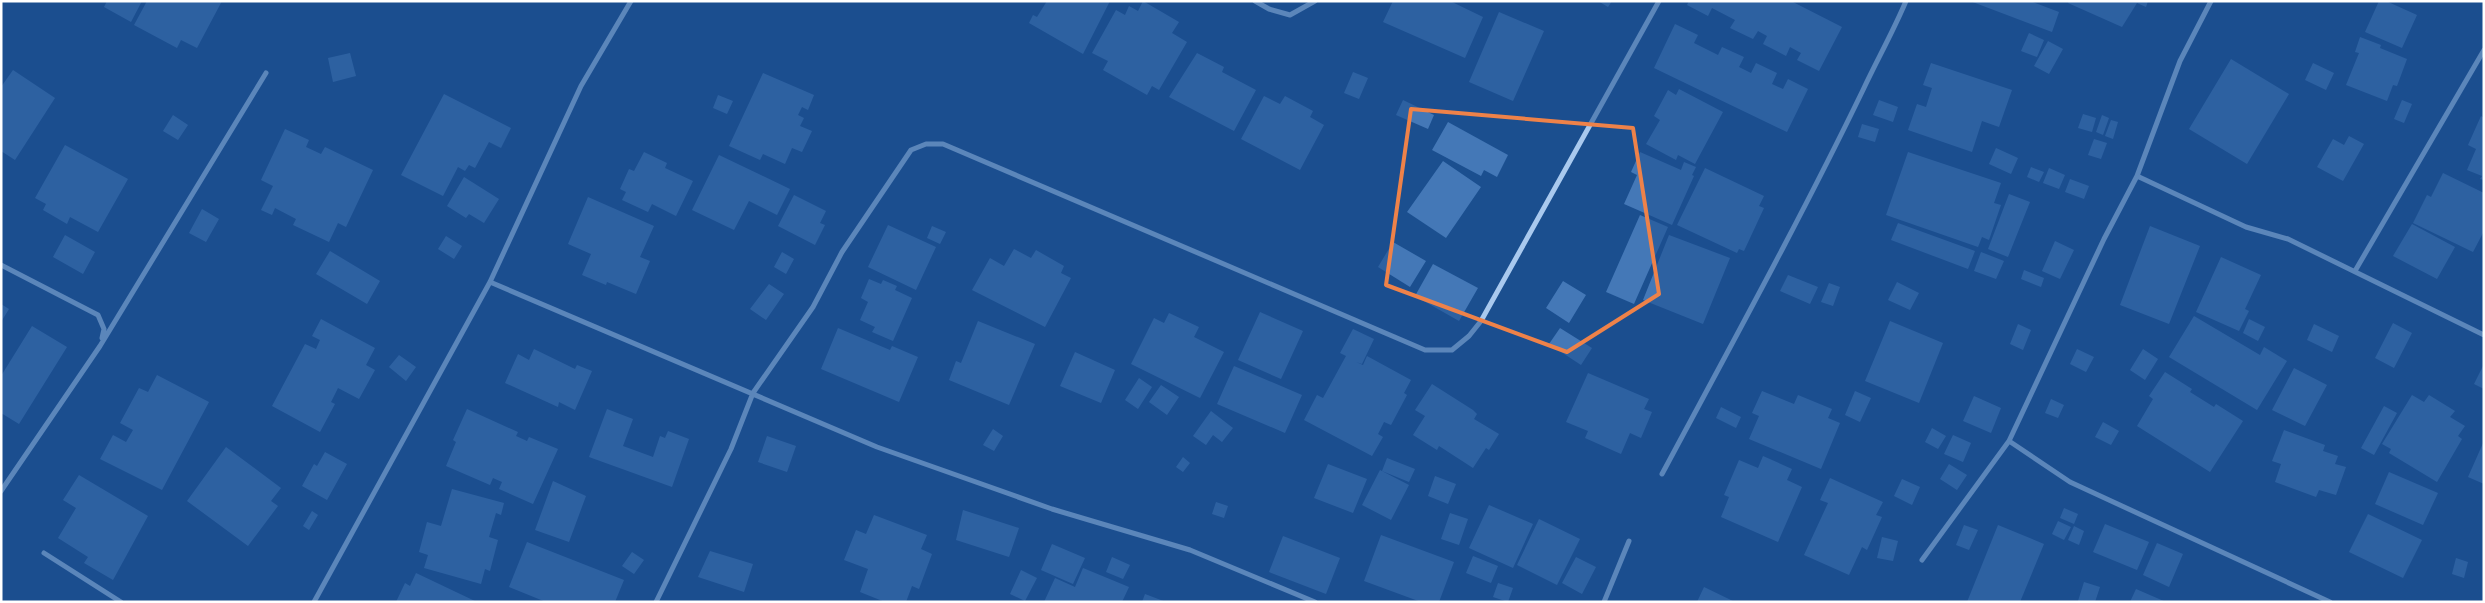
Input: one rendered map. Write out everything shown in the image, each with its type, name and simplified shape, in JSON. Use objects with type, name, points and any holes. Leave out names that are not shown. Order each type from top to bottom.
[{"type":"street","points":[[314,602],[490,282],[581,86],[631,1]]},
{"type":"street","points":[[1255,1],[1268,9],[1290,15],[1315,1]]},
{"type":"street","points":[[656,602],[731,449],[753,393],[814,307],[842,252],[911,150],[926,144],[943,144],[1425,350],[1452,350],[1469,336],[1480,321],[1659,1]]},
{"type":"street","points":[[1662,474],[1826,166],[1868,80],[1888,44],[1906,1]]},
{"type":"street","points":[[1922,560],[2009,441],[2104,239],[2137,176],[2180,61],[2211,1]]},
{"type":"street","points":[[2355,271],[2484,50]]},
{"type":"street","points":[[1,491],[100,346],[266,73]]},
{"type":"street","points":[[2137,176],[2246,227],[2288,239],[2484,335]]},
{"type":"street","points":[[1,264],[98,315],[104,329],[100,346]]},
{"type":"street","points":[[490,282],[877,447],[1052,509],[1190,550],[1315,602]]},
{"type":"street","points":[[2009,441],[2070,482],[2330,602]]},
{"type":"street","points":[[1604,602],[1630,541]]},
{"type":"street","points":[[44,553],[121,602]]},
{"type":"highlighted area","points":[[1411,109],[1633,128],[1659,294],[1567,352],[1386,285]]},
{"type":"building","points":[[107,1],[142,1],[131,22],[104,7]]},
{"type":"building","points":[[147,1],[222,1],[197,48],[181,40],[177,48],[134,25]]},
{"type":"building","points":[[1047,1],[1110,1],[1083,54],[1029,23],[1033,15],[1037,17]]},
{"type":"building","points":[[1143,1],[1179,22],[1172,33],[1187,42],[1159,90],[1152,86],[1147,95],[1103,70],[1108,61],[1092,53],[1116,10],[1125,15],[1129,6],[1138,11]]},
{"type":"building","points":[[1393,1],[1450,1],[1483,17],[1465,58],[1383,22]]},
{"type":"building","points":[[1598,1],[1612,1],[1608,7]]},
{"type":"building","points":[[1689,1],[1791,1],[1842,27],[1819,71],[1797,60],[1801,53],[1790,47],[1786,56],[1763,44],[1767,36],[1758,31],[1753,39],[1730,28],[1735,20],[1712,8],[1708,16],[1687,5]]},
{"type":"building","points":[[1970,1],[2030,1],[2059,12],[2052,32]]},
{"type":"building","points":[[2069,1],[2148,1],[2146,7],[2137,3],[2122,27],[2068,3]]},
{"type":"building","points":[[2379,1],[2386,1],[2417,15],[2402,48],[2365,32]]},
{"type":"building","points":[[1499,12],[1544,31],[1513,101],[1469,82]]},
{"type":"building","points":[[1675,24],[1698,35],[1694,43],[1718,55],[1722,47],[1744,57],[1739,67],[1751,73],[1756,63],[1777,73],[1772,84],[1783,89],[1788,79],[1808,89],[1787,132],[1654,68]]},
{"type":"building","points":[[2029,33],[2044,40],[2037,57],[2021,51]]},
{"type":"building","points":[[2360,37],[2381,45],[2380,48],[2407,59],[2397,86],[2393,85],[2387,101],[2346,85],[2359,53],[2355,52]]},
{"type":"building","points":[[2048,41],[2063,49],[2049,74],[2034,66]]},
{"type":"building","points":[[350,53],[356,76],[333,82],[328,58]]},
{"type":"building","points":[[1197,53],[1224,67],[1222,72],[1256,90],[1234,131],[1169,97]]},
{"type":"building","points":[[2231,59],[2289,94],[2247,164],[2189,129]]},
{"type":"building","points":[[1931,63],[2012,90],[1999,127],[1982,121],[1972,152],[1908,130],[1917,104],[1926,107],[1932,88],[1923,85]]},
{"type":"building","points":[[2313,63],[2334,73],[2326,90],[2305,80]]},
{"type":"building","points":[[13,70],[55,98],[15,160],[1,151],[1,87]]},
{"type":"building","points":[[1353,72],[1368,78],[1359,99],[1344,93]]},
{"type":"building","points":[[763,73],[814,95],[808,110],[802,107],[798,115],[804,118],[800,126],[812,131],[802,152],[792,148],[785,164],[763,154],[760,160],[729,146]]},
{"type":"building","points":[[1679,89],[1723,112],[1695,164],[1678,155],[1676,160],[1646,144],[1660,120],[1654,116],[1668,90],[1676,95]]},
{"type":"building","points":[[444,94],[511,128],[501,148],[489,142],[475,168],[469,165],[465,171],[458,167],[443,196],[401,175]]},
{"type":"building","points":[[718,95],[733,101],[727,114],[713,108]]},
{"type":"building","points":[[1264,96],[1280,104],[1285,96],[1313,111],[1310,117],[1324,125],[1300,170],[1241,139]]},
{"type":"building","points":[[1403,100],[1434,115],[1428,129],[1396,115]]},
{"type":"building","points":[[1879,100],[1898,107],[1893,122],[1873,115]]},
{"type":"building","points":[[2402,100],[2412,104],[2404,123],[2394,119]]},
{"type":"building","points":[[2083,114],[2096,118],[2092,132],[2078,128]]},
{"type":"building","points":[[173,115],[188,125],[178,140],[163,131]]},
{"type":"building","points":[[2102,115],[2109,118],[2103,135],[2096,132]]},
{"type":"building","points":[[2481,116],[2484,118],[2484,180],[2480,179],[2482,176],[2467,170],[2476,149],[2468,145]]},
{"type":"building","points":[[2111,120],[2118,122],[2113,139],[2105,136]]},
{"type":"building","points":[[1448,122],[1508,155],[1497,177],[1484,170],[1481,176],[1432,150]]},
{"type":"building","points":[[1862,124],[1879,129],[1875,142],[1858,137]]},
{"type":"building","points":[[285,129],[309,140],[306,147],[321,154],[325,147],[373,170],[346,227],[338,223],[329,242],[293,225],[296,219],[275,208],[272,215],[261,210],[273,186],[261,180]]},
{"type":"building","points":[[2349,136],[2364,144],[2343,181],[2317,167],[2333,139],[2344,145]]},
{"type":"building","points":[[2094,139],[2107,143],[2101,159],[2088,155]]},
{"type":"building","points":[[65,145],[128,179],[98,232],[70,217],[67,224],[43,210],[46,204],[35,198]]},
{"type":"building","points":[[1996,148],[2018,158],[2011,174],[1989,164]]},
{"type":"building","points":[[644,152],[667,163],[665,168],[693,181],[676,216],[652,204],[648,212],[622,200],[626,192],[620,189],[629,169],[634,171]]},
{"type":"building","points":[[1640,152],[1681,170],[1684,162],[1696,167],[1692,175],[1694,176],[1672,225],[1624,204],[1637,175],[1631,172]]},
{"type":"building","points":[[1908,152],[2001,183],[1994,203],[2001,205],[1989,240],[1982,237],[1978,247],[1886,215]]},
{"type":"building","points":[[719,155],[790,189],[777,215],[749,201],[734,230],[692,210]]},
{"type":"building","points":[[1443,161],[1481,187],[1446,238],[1407,212]]},
{"type":"building","points":[[2031,167],[2044,172],[2039,182],[2027,177]]},
{"type":"building","points":[[1705,168],[1764,196],[1759,206],[1764,208],[1744,251],[1739,249],[1737,253],[1677,225]]},
{"type":"building","points":[[2049,168],[2065,175],[2059,189],[2043,183]]},
{"type":"building","points":[[2443,173],[2484,193],[2484,231],[2473,252],[2413,223],[2427,195],[2431,197]]},
{"type":"building","points":[[464,177],[499,199],[484,223],[469,214],[466,218],[447,206]]},
{"type":"building","points":[[2070,179],[2089,186],[2084,199],[2065,192]]},
{"type":"building","points":[[2009,194],[2030,202],[2008,257],[1988,249]]},
{"type":"building","points":[[794,195],[826,211],[820,223],[825,225],[815,245],[778,226]]},
{"type":"building","points":[[588,197],[654,226],[640,257],[650,261],[636,294],[607,282],[606,285],[582,275],[591,254],[568,244]]},
{"type":"building","points":[[202,209],[219,219],[206,242],[189,233]]},
{"type":"building","points":[[1640,215],[1668,227],[1634,304],[1606,292]]},
{"type":"building","points":[[1898,223],[1975,251],[1968,269],[1891,240]]},
{"type":"building","points":[[2412,224],[2455,247],[2437,279],[2393,256]]},
{"type":"building","points":[[888,225],[936,247],[916,290],[868,267]]},
{"type":"building","points":[[932,226],[946,232],[940,244],[927,238]]},
{"type":"building","points":[[2150,226],[2200,246],[2169,324],[2120,305]]},
{"type":"building","points":[[65,235],[95,252],[83,274],[53,257]]},
{"type":"building","points":[[1669,235],[1730,258],[1703,324],[1643,300]]},
{"type":"building","points":[[446,236],[462,246],[454,259],[438,249]]},
{"type":"building","points":[[2055,241],[2074,250],[2060,279],[2042,271]]},
{"type":"building","points":[[1393,242],[1426,261],[1410,287],[1378,267]]},
{"type":"building","points":[[1014,249],[1031,258],[1036,250],[1064,266],[1061,273],[1071,278],[1045,327],[972,290],[990,258],[1004,266]]},
{"type":"building","points":[[330,251],[380,281],[367,304],[316,274]]},
{"type":"building","points":[[782,252],[794,259],[786,274],[774,267]]},
{"type":"building","points":[[1981,252],[2004,261],[1996,279],[1974,271]]},
{"type":"building","points":[[2221,257],[2261,275],[2245,309],[2249,311],[2239,331],[2196,312]]},
{"type":"building","points":[[1433,264],[1478,288],[1459,321],[1415,296]]},
{"type":"building","points":[[2024,270],[2044,278],[2041,287],[2021,279]]},
{"type":"building","points":[[1788,275],[1818,287],[1810,304],[1780,291]]},
{"type":"building","points":[[869,279],[881,284],[883,280],[897,286],[895,290],[912,298],[893,341],[872,332],[875,327],[860,320],[868,302],[861,298]]},
{"type":"building","points":[[1563,281],[1586,295],[1569,323],[1546,308]]},
{"type":"building","points":[[1897,282],[1919,293],[1910,310],[1888,300]]},
{"type":"building","points":[[1829,283],[1840,287],[1833,306],[1821,302]]},
{"type":"building","points":[[769,284],[784,294],[766,320],[750,309]]},
{"type":"building","points":[[1,304],[9,309],[1,322]]},
{"type":"building","points":[[1260,312],[1303,331],[1281,379],[1238,360]]},
{"type":"building","points":[[1169,313],[1199,327],[1194,337],[1224,352],[1200,398],[1131,364],[1154,318],[1164,323]]},
{"type":"building","points":[[2194,316],[2260,355],[2264,347],[2287,361],[2257,410],[2169,357]]},
{"type":"building","points":[[321,319],[375,348],[366,365],[375,370],[359,399],[338,388],[331,402],[335,404],[320,432],[272,406],[305,344],[316,349],[320,340],[312,336]]},
{"type":"building","points":[[2249,319],[2265,327],[2258,341],[2243,333]]},
{"type":"building","points":[[978,321],[1035,344],[1009,405],[949,380],[956,361],[961,363]]},
{"type":"building","points":[[1890,321],[1943,343],[1919,403],[1865,381]]},
{"type":"building","points":[[2393,323],[2412,333],[2394,368],[2375,358]]},
{"type":"building","points":[[2018,324],[2031,330],[2023,350],[2010,344]]},
{"type":"building","points":[[2314,324],[2339,336],[2332,352],[2307,340]]},
{"type":"building","points":[[32,326],[67,347],[19,424],[1,413],[1,376]]},
{"type":"building","points":[[838,328],[890,350],[892,346],[918,357],[899,402],[821,369]]},
{"type":"building","points":[[1560,328],[1592,348],[1581,365],[1549,344]]},
{"type":"building","points":[[1353,329],[1374,339],[1362,364],[1356,362],[1363,365],[1367,356],[1411,380],[1404,393],[1407,395],[1391,425],[1384,422],[1378,434],[1383,437],[1372,456],[1304,420],[1317,395],[1323,398],[1346,356],[1340,353]]},
{"type":"building","points":[[534,349],[575,369],[577,365],[592,371],[575,410],[559,402],[558,407],[505,383],[518,354],[529,360]]},
{"type":"building","points":[[2077,349],[2094,357],[2086,372],[2070,364]]},
{"type":"building","points":[[2143,349],[2158,359],[2145,380],[2130,370]]},
{"type":"building","points":[[1075,352],[1115,370],[1101,403],[1060,386]]},
{"type":"building","points":[[399,355],[416,367],[406,381],[389,367]]},
{"type":"building","points":[[2484,364],[2484,389],[2474,384]]},
{"type":"building","points":[[1234,366],[1302,395],[1285,433],[1217,404]]},
{"type":"building","points":[[2294,368],[2327,385],[2305,426],[2272,410]]},
{"type":"building","points":[[2165,372],[2192,389],[2190,392],[2214,407],[2216,404],[2243,421],[2210,472],[2137,426],[2153,399],[2149,396]]},
{"type":"building","points":[[1588,373],[1649,399],[1644,409],[1652,412],[1641,438],[1630,433],[1621,454],[1585,438],[1588,431],[1566,422]]},
{"type":"building","points":[[157,375],[209,402],[162,490],[100,459],[113,435],[126,442],[133,430],[120,423],[139,388],[148,392]]},
{"type":"building","points":[[1139,378],[1152,387],[1138,409],[1125,400]]},
{"type":"building","points":[[1432,384],[1473,410],[1477,414],[1474,419],[1499,434],[1489,450],[1486,448],[1473,468],[1439,446],[1437,450],[1413,435],[1425,416],[1415,410]]},
{"type":"building","points":[[1161,385],[1179,397],[1167,415],[1149,402]]},
{"type":"building","points":[[1762,391],[1794,404],[1798,395],[1832,409],[1828,418],[1840,423],[1821,469],[1749,439],[1759,416],[1752,413]]},
{"type":"building","points":[[1855,391],[1871,398],[1860,422],[1845,415]]},
{"type":"building","points":[[2412,395],[2424,402],[2429,395],[2455,411],[2450,417],[2465,426],[2458,436],[2462,439],[2437,482],[2389,453],[2391,449],[2382,444]]},
{"type":"building","points":[[1974,396],[2001,408],[1991,433],[1963,421]]},
{"type":"building","points":[[2051,399],[2064,405],[2058,418],[2045,413]]},
{"type":"building","points":[[2384,406],[2397,413],[2374,455],[2361,448]]},
{"type":"building","points":[[1721,407],[1741,417],[1736,428],[1716,418]]},
{"type":"building","points":[[467,409],[518,432],[516,436],[527,441],[529,437],[558,449],[533,504],[499,489],[502,482],[493,478],[490,485],[446,466],[456,442],[453,440]]},
{"type":"building","points":[[607,409],[633,419],[623,446],[653,457],[660,436],[665,438],[668,431],[689,439],[672,487],[589,457]]},
{"type":"building","points":[[1211,411],[1233,428],[1222,442],[1213,435],[1206,445],[1193,436]]},
{"type":"building","points":[[2103,422],[2119,431],[2111,445],[2095,437]]},
{"type":"building","points":[[1932,428],[1946,436],[1938,449],[1925,442]]},
{"type":"building","points":[[993,429],[1003,436],[994,451],[983,445]]},
{"type":"building","points":[[2284,430],[2325,445],[2323,451],[2338,456],[2335,464],[2346,467],[2336,495],[2319,490],[2316,497],[2275,482],[2281,464],[2272,461]]},
{"type":"building","points":[[1953,435],[1971,443],[1963,462],[1944,454]]},
{"type":"building","points":[[767,436],[796,446],[787,472],[758,462]]},
{"type":"building","points":[[2484,441],[2484,484],[2468,477]]},
{"type":"building","points":[[226,447],[281,488],[271,501],[278,506],[248,546],[187,501]]},
{"type":"building","points":[[325,452],[347,464],[327,500],[302,486],[314,464],[317,466]]},
{"type":"building","points":[[1763,456],[1792,469],[1787,480],[1802,487],[1778,542],[1721,517],[1729,497],[1724,495],[1739,460],[1758,468]]},
{"type":"building","points":[[1183,457],[1190,463],[1183,472],[1176,467]]},
{"type":"building","points":[[1387,458],[1415,469],[1409,482],[1382,471]]},
{"type":"building","points":[[1328,464],[1367,479],[1353,513],[1314,498]]},
{"type":"building","points":[[1949,464],[1967,475],[1957,490],[1940,479]]},
{"type":"building","points":[[1380,470],[1409,485],[1391,520],[1362,505]]},
{"type":"building","points":[[2389,472],[2438,493],[2423,525],[2375,504]]},
{"type":"building","points":[[79,475],[148,516],[113,580],[84,563],[88,557],[58,538],[76,508],[63,500]]},
{"type":"building","points":[[1435,476],[1456,484],[1448,504],[1428,496]]},
{"type":"building","points":[[1830,478],[1883,502],[1876,515],[1882,517],[1867,550],[1862,547],[1849,575],[1804,555],[1828,503],[1820,500]]},
{"type":"building","points":[[1902,479],[1920,487],[1912,505],[1894,496]]},
{"type":"building","points":[[553,481],[586,496],[569,542],[535,530]]},
{"type":"building","points":[[452,489],[504,503],[501,515],[496,513],[489,537],[498,540],[490,571],[485,569],[481,584],[424,568],[428,555],[419,552],[427,522],[441,526]]},
{"type":"building","points":[[1216,502],[1228,506],[1224,518],[1212,514]]},
{"type":"building","points":[[1489,505],[1533,524],[1513,568],[1469,548]]},
{"type":"building","points":[[2064,508],[2078,514],[2074,524],[2060,518]]},
{"type":"building","points":[[963,510],[1019,528],[1009,557],[956,540]]},
{"type":"building","points":[[312,511],[318,515],[309,530],[303,526]]},
{"type":"building","points":[[1450,513],[1468,519],[1459,545],[1441,539]]},
{"type":"building","points":[[2368,514],[2422,540],[2403,578],[2349,552]]},
{"type":"building","points":[[874,515],[927,535],[921,549],[932,554],[919,589],[912,586],[906,602],[885,602],[860,592],[868,569],[844,560],[856,530],[866,534]]},
{"type":"building","points":[[1539,519],[1580,539],[1557,585],[1517,565]]},
{"type":"building","points":[[2058,521],[2071,527],[2064,540],[2052,534]]},
{"type":"building","points":[[2105,524],[2149,542],[2137,570],[2093,552]]},
{"type":"building","points":[[1964,525],[1978,530],[1969,550],[1956,545]]},
{"type":"building","points":[[1998,525],[2044,544],[2020,602],[1967,602]]},
{"type":"building","points":[[2074,526],[2084,531],[2079,545],[2068,540]]},
{"type":"building","points":[[1381,535],[1454,562],[1439,602],[1421,602],[1364,581]]},
{"type":"building","points":[[1283,536],[1340,558],[1326,594],[1269,572]]},
{"type":"building","points":[[1882,537],[1898,541],[1893,561],[1877,558]]},
{"type":"building","points":[[527,542],[624,580],[615,602],[546,602],[509,587]]},
{"type":"building","points":[[2157,543],[2183,554],[2169,587],[2143,575]]},
{"type":"building","points":[[1052,544],[1085,558],[1073,584],[1041,570]]},
{"type":"building","points":[[710,551],[753,564],[744,592],[698,577]]},
{"type":"building","points":[[632,552],[644,560],[634,574],[622,566]]},
{"type":"building","points":[[1473,556],[1498,566],[1491,583],[1466,573]]},
{"type":"building","points":[[1112,557],[1130,565],[1123,579],[1106,572]]},
{"type":"building","points":[[1576,557],[1596,567],[1582,594],[1562,583]]},
{"type":"building","points":[[2456,558],[2468,562],[2464,578],[2452,574]]},
{"type":"building","points":[[1083,568],[1129,587],[1122,602],[1044,602],[1055,578],[1075,587]]},
{"type":"building","points":[[1021,570],[1037,578],[1025,601],[1010,594]]},
{"type":"building","points":[[416,573],[477,602],[396,602],[405,583],[410,586]]},
{"type":"building","points":[[2084,582],[2100,587],[2095,602],[2078,601]]},
{"type":"building","points":[[1498,583],[1513,588],[1508,602],[1493,597]]},
{"type":"building","points":[[1704,587],[1735,602],[1697,602]]},
{"type":"building","points":[[2136,589],[2166,602],[2130,602]]},
{"type":"building","points":[[1145,594],[1166,602],[1142,602]]}]
